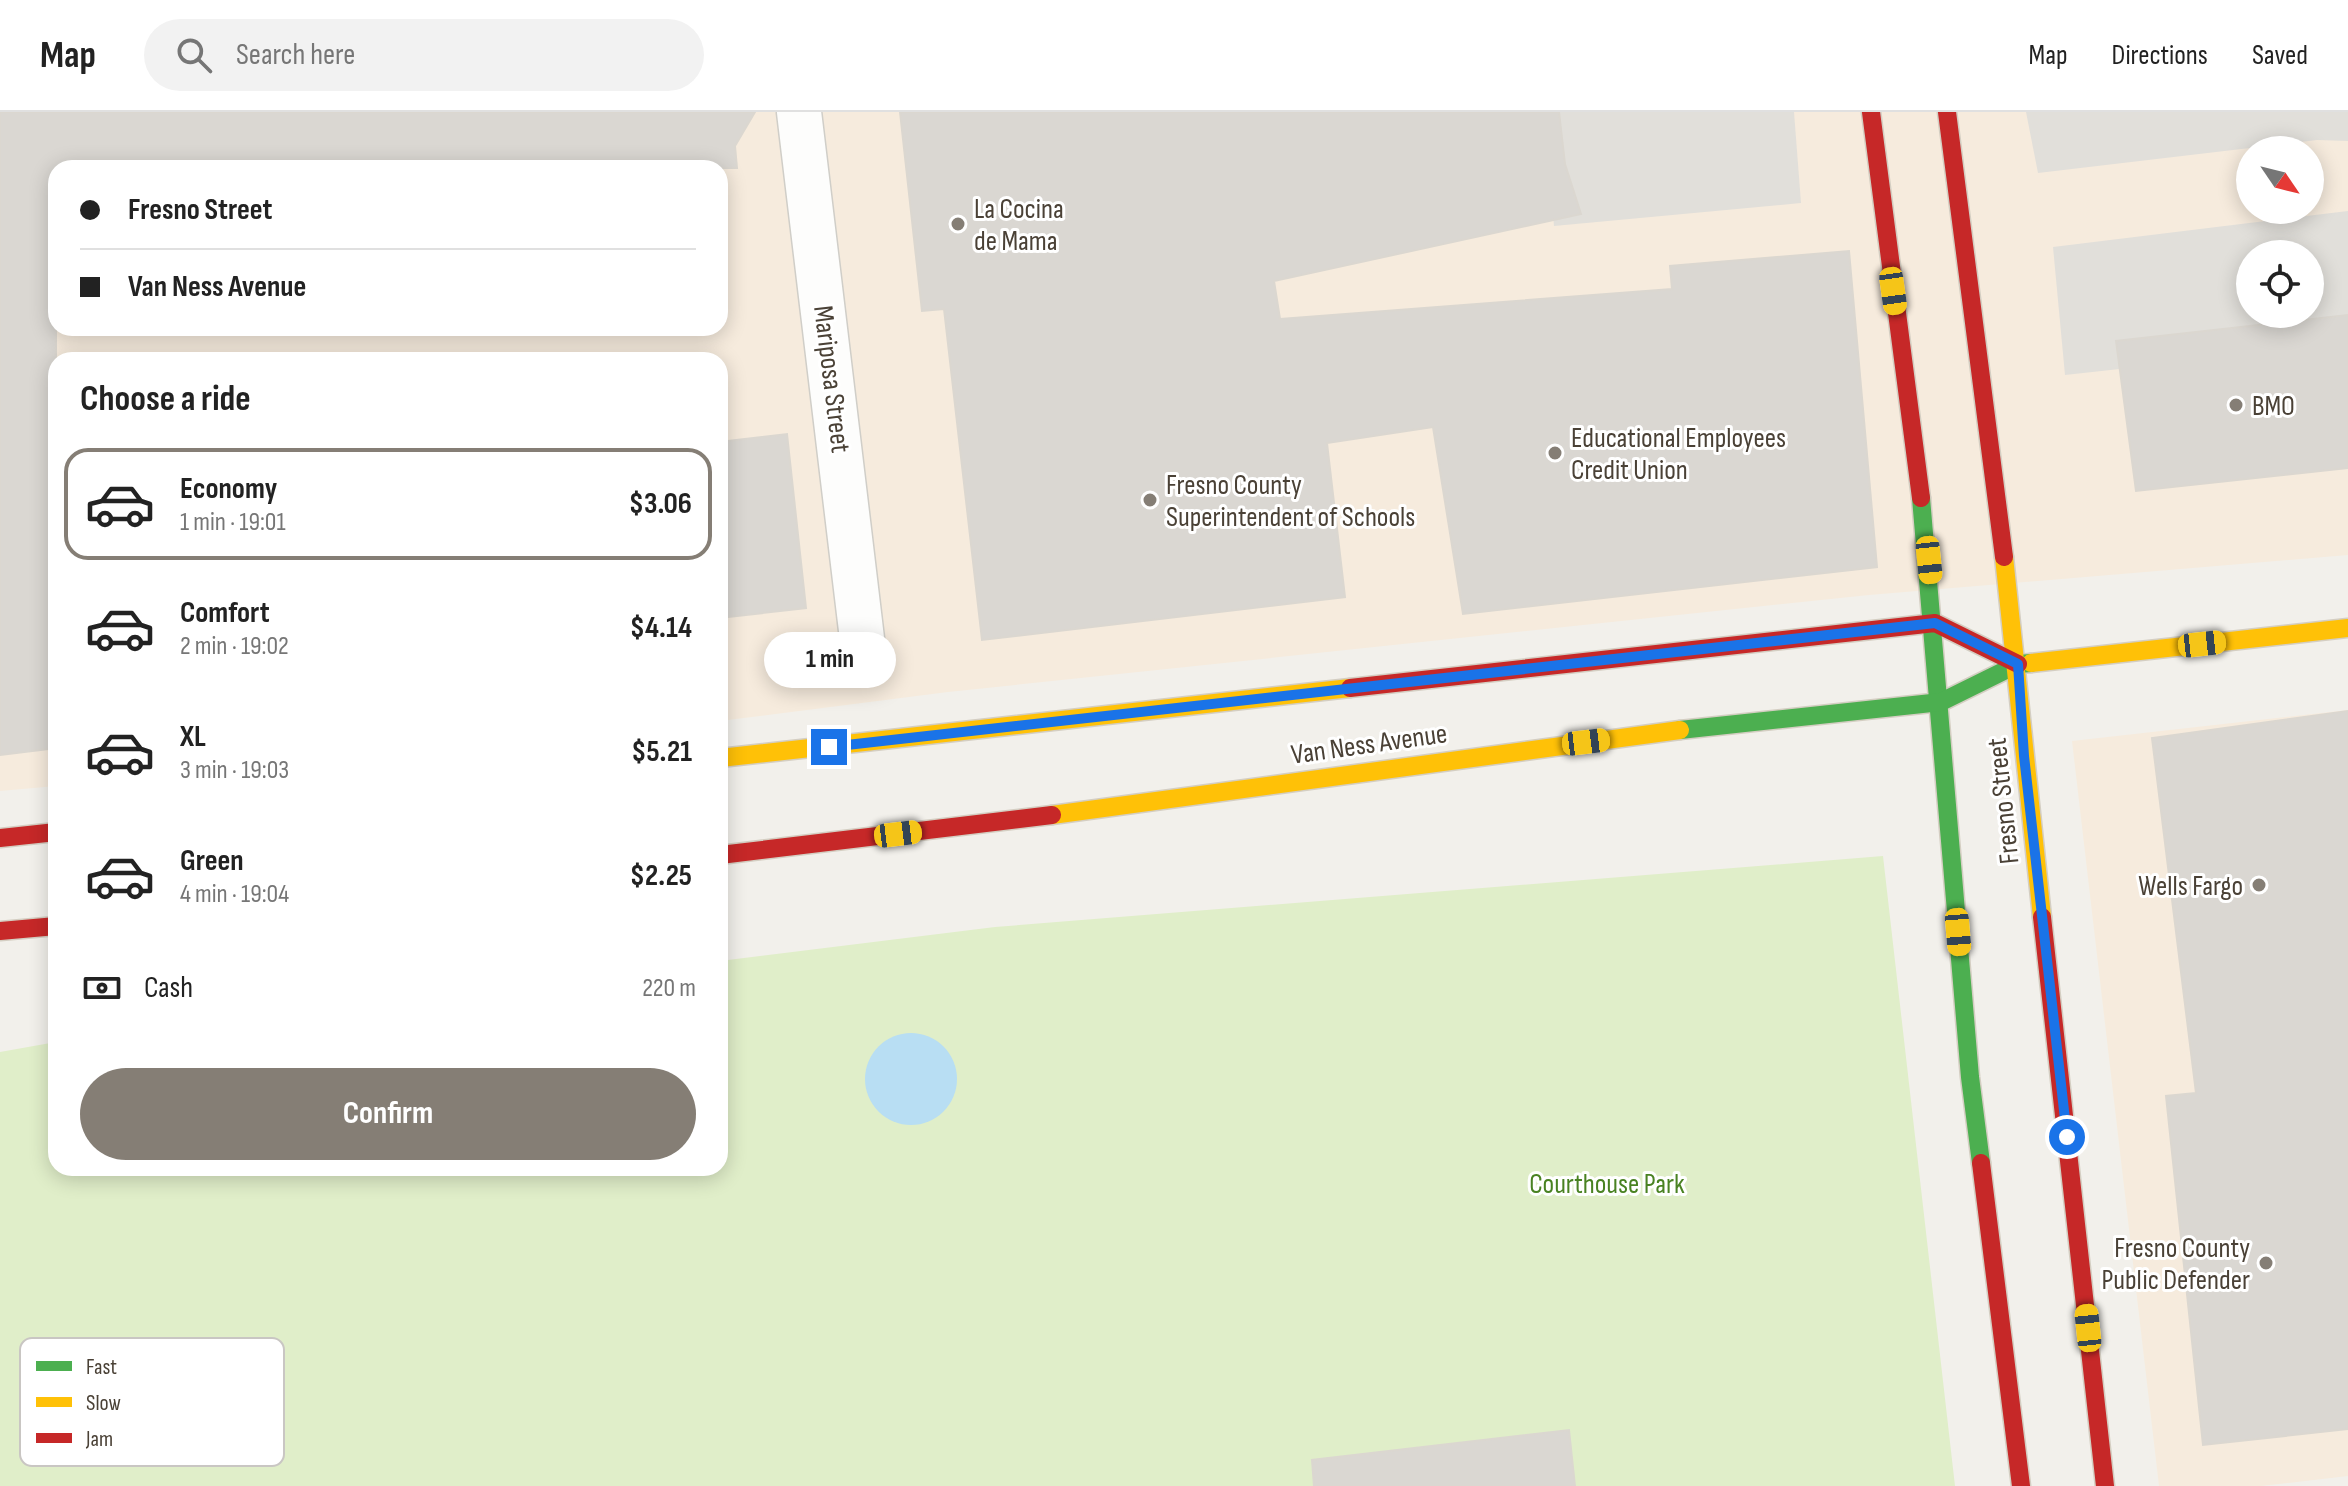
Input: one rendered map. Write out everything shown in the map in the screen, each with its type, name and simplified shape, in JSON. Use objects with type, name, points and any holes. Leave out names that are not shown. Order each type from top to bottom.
[{"type":"main road","name":"Fresno Street","points":[[1871,112],[1935,623],[1970,1077],[2021,1486]]},
{"type":"main road","name":"Fresno Street","points":[[1947,112],[2018,664],[2026,771],[2105,1486]]},
{"type":"main road","points":[[1935,623],[2018,664]]},
{"type":"main road","name":"Van Ness Avenue","points":[[728,757],[1935,623]]},
{"type":"main road","name":"Van Ness Avenue","points":[[728,854],[1012,821],[1647,734],[1941,702],[2018,664],[2348,628]]},
{"type":"main road","points":[[0,838],[48,833]]},
{"type":"main road","points":[[0,931],[48,927]]},
{"type":"street","name":"Mariposa Street","points":[[799,112],[863,647]]},
{"type":"shaded area","points":[[0,112],[2348,112],[2348,555],[1869,595],[948,692],[728,720],[728,352],[48,352],[48,787],[0,791]]},
{"type":"shaded area","points":[[1543,112],[1794,112],[1801,203],[1554,226]]},
{"type":"shaded area","points":[[2026,112],[2348,112],[2348,141],[2324,140],[2324,136],[2236,136],[2236,150],[2038,173]]},
{"type":"shaded area","points":[[2348,211],[2348,344],[2065,375],[2053,247],[2241,224],[2324,224],[2324,214]]},
{"type":"shaded area","points":[[2348,710],[2348,1476],[2261,1486],[2159,1486],[2072,741]]},
{"type":"green space","name":"Courthouse Park","points":[[1883,856],[1955,1486],[0,1486],[0,1052],[48,1043],[48,1176],[728,1176],[728,960],[995,927]]},
{"type":"water","points":[[911,1033],[929,1036],[944,1046],[954,1061],[957,1079],[954,1097],[944,1112],[929,1122],[911,1125],[893,1122],[878,1112],[868,1097],[865,1079],[868,1061],[878,1046],[893,1036]]},
{"type":"building","points":[[0,112],[755,112],[735,146],[737,168],[728,168],[728,160],[48,160],[48,336],[56,336],[56,352],[48,352],[48,749],[0,755]]},
{"type":"building","points":[[900,112],[1559,112],[1565,164],[1581,214],[1274,281],[1280,319],[1672,289],[1670,266],[1849,251],[1877,567],[1463,614],[1433,427],[1327,443],[1345,597],[982,640],[944,309],[922,311]]},
{"type":"building","name":"BMO","points":[[2348,315],[2348,468],[2136,491],[2116,341],[2236,328],[2324,328],[2324,318]]},
{"type":"building","points":[[787,434],[806,608],[728,617],[728,441]]},
{"type":"building","points":[[2348,711],[2348,1429],[2203,1445],[2166,1096],[2196,1093],[2152,738]]},
{"type":"building","points":[[1569,1430],[1575,1486],[1314,1486],[1312,1460]]},
{"type":"traffic: fast","points":[[1921,498],[1970,1077],[1981,1163]]},
{"type":"traffic: fast","points":[[1680,730],[1941,702],[2018,664],[2031,663]]},
{"type":"traffic: slow","points":[[2004,557],[2042,917]]},
{"type":"traffic: slow","points":[[2031,663],[2348,628]]},
{"type":"traffic: slow","points":[[728,757],[1350,688]]},
{"type":"traffic: slow","points":[[1052,815],[1680,730]]},
{"type":"traffic: jam","points":[[1871,112],[1921,498]]},
{"type":"traffic: jam","points":[[1947,112],[2004,557]]},
{"type":"traffic: jam","points":[[1350,688],[1935,623],[2018,664]]},
{"type":"traffic: jam","points":[[728,854],[1052,815]]},
{"type":"traffic: jam","points":[[0,838],[48,833]]},
{"type":"traffic: jam","points":[[2042,917],[2105,1486]]},
{"type":"traffic: jam","points":[[0,931],[48,927]]},
{"type":"traffic: jam","points":[[1981,1163],[2021,1486]]},
{"type":"place","name":"La Cocina de Mama","points":[[958,224]]},
{"type":"place","name":"BMO","points":[[2236,405]]},
{"type":"place","name":"Educational Employees Credit Union","points":[[1555,453]]},
{"type":"place","name":"Fresno County Superintendent of Schools","points":[[1150,500]]},
{"type":"place","name":"Wells Fargo","points":[[2259,885]]},
{"type":"place","name":"Fresno County Public Defender","points":[[2266,1263]]},
{"type":"route","points":[[829,747],[1406,679],[1935,623],[2018,664],[2024,756],[2067,1137]]}]
